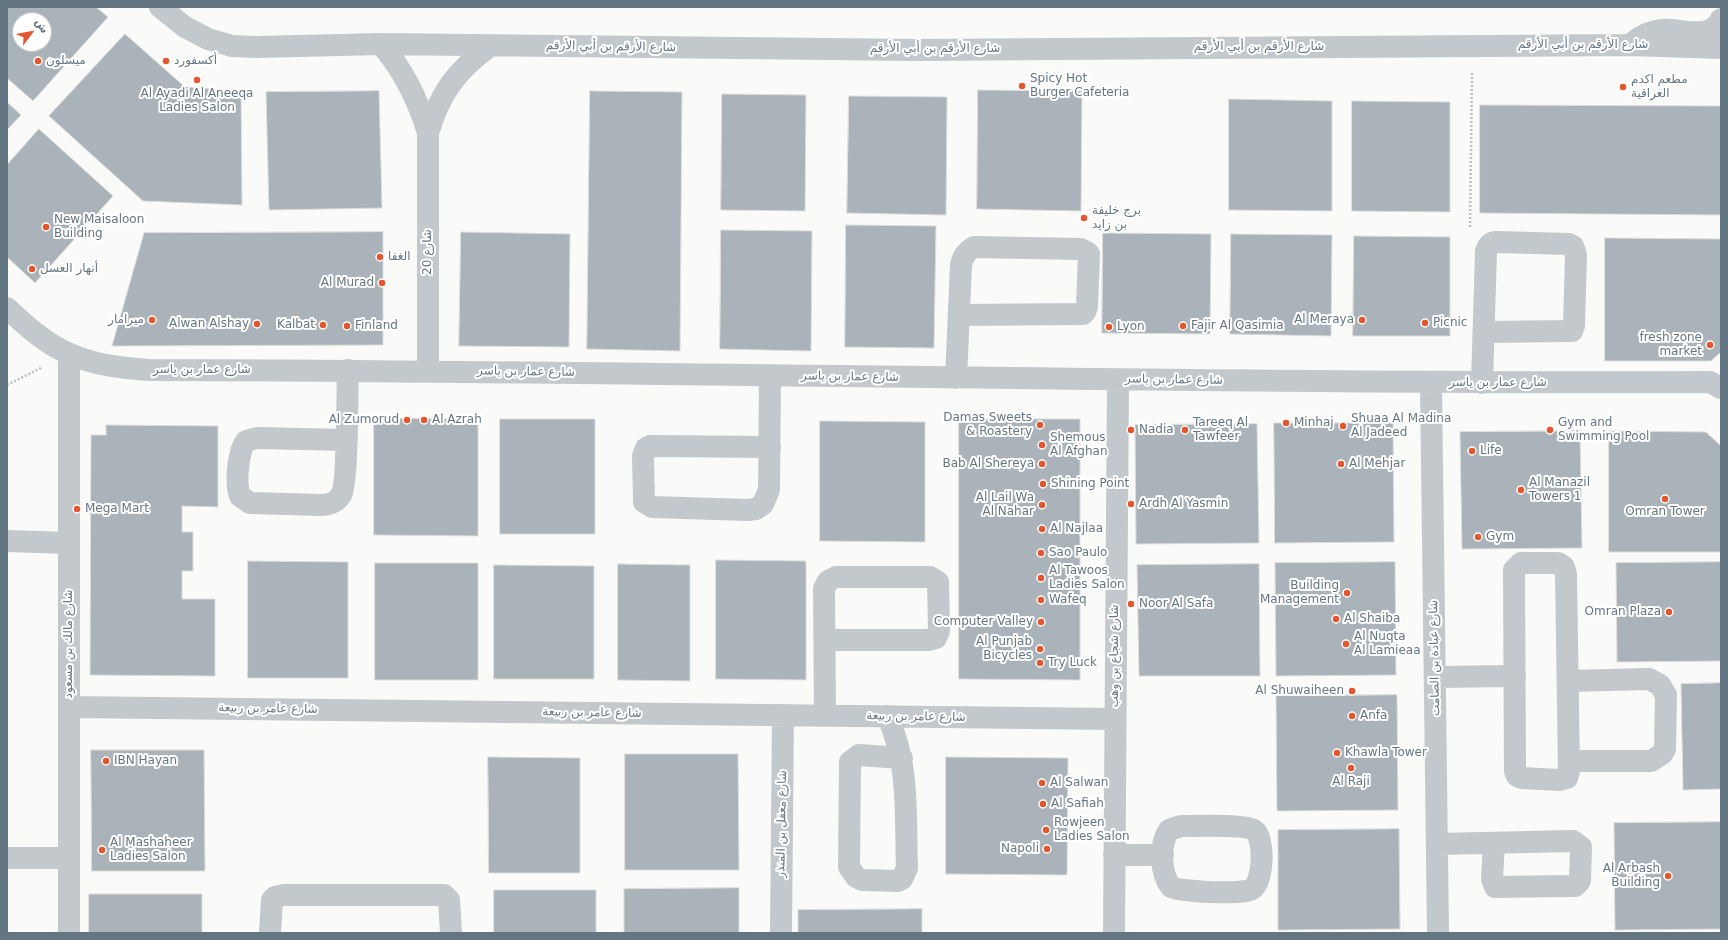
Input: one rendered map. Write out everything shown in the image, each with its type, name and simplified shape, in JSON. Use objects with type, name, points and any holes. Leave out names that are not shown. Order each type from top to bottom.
[{"type":"street","name":"شارع الأرقم بن أبي الأرقم","points":[[160,7],[185,26],[208,38],[232,46],[257,47],[382,44],[924,50],[1630,44],[1721,48]]},
{"type":"street","points":[[1630,44],[1645,34],[1658,30],[1711,31],[1718,25],[1721,19]]},
{"type":"street","name":"شارع 20","points":[[382,44],[395,60],[416,96],[428,133]]},
{"type":"street","name":"شارع 20","points":[[428,370],[428,133],[433,114],[452,80],[469,61],[490,46]]},
{"type":"street","points":[[1482,383],[1486,251],[1490,244],[1497,242],[1512,242],[1569,244],[1573,246],[1576,255],[1574,326],[1572,331],[1484,332]]},
{"type":"street","points":[[956,378],[959,315],[962,257],[967,251],[974,248],[1080,249],[1089,254],[1087,306],[1083,314],[959,315]]},
{"type":"street","name":"شارع عمار بن ياسر","points":[[7,308],[52,344],[69,354],[108,365],[142,370],[428,370],[770,376],[1431,383],[1717,382]]},
{"type":"street","name":"شارع مالك بن مسعود","points":[[69,354],[69,933]]},
{"type":"street","points":[[346,440],[257,438],[246,441],[240,451],[238,483],[240,496],[250,503],[329,505],[337,501],[342,494],[344,486],[346,440],[348,370]]},
{"type":"street","points":[[770,376],[770,447],[769,490],[762,504],[756,509],[748,510],[652,507],[644,502],[643,456],[646,448],[650,446],[770,447]]},
{"type":"street","name":"شارع شجاع بن وهب","points":[[1114,933],[1118,380]]},
{"type":"street","name":"شارع عبادة بن الصامت","points":[[1431,383],[1438,933]]},
{"type":"street","points":[[7,541],[69,543]]},
{"type":"street","points":[[1521,563],[1558,563],[1564,567],[1566,574],[1568,681],[1568,775],[1563,779],[1521,778],[1517,776],[1515,676],[1516,567],[1521,563]]},
{"type":"street","points":[[825,715],[826,640],[824,589],[826,585],[836,577],[930,577],[938,582],[939,631],[936,638],[929,640],[826,640]]},
{"type":"street","points":[[1435,677],[1515,676]]},
{"type":"street","points":[[1568,681],[1649,680],[1660,685],[1664,689],[1666,695],[1665,749],[1657,758],[1651,761],[1569,761]]},
{"type":"street","name":"شارع عامر بن ربيعة","points":[[69,707],[1115,719]]},
{"type":"street","name":"شارع معقل بن المنذر","points":[[781,933],[783,715]]},
{"type":"street","points":[[887,716],[895,733],[902,758],[907,868],[902,879],[892,882],[862,880],[856,877],[849,867],[850,762],[859,755],[902,758]]},
{"type":"street","points":[[1180,826],[1247,828],[1258,833],[1261,839],[1260,876],[1256,886],[1245,892],[1177,891],[1171,887],[1163,874],[1163,855],[1165,836],[1174,827],[1180,826]]},
{"type":"street","points":[[1437,844],[1494,843]]},
{"type":"street","points":[[1114,855],[1163,855]]},
{"type":"street","points":[[7,858],[69,858]]},
{"type":"street","points":[[270,933],[272,900],[275,897],[284,895],[444,895],[449,900],[450,933]]},
{"type":"path","points":[[1470,234],[1472,46]]},
{"type":"path","points":[[7,385],[69,354]]},
{"type":"building","name":"ميسلون","points":[[7,7],[96,7],[108,17],[33,101],[7,78]]},
{"type":"building","points":[[125,34],[185,87],[241,91],[242,205],[143,201],[49,116]]},
{"type":"building","points":[[978,90],[1082,91],[1081,211],[977,209]]},
{"type":"building","points":[[379,91],[382,208],[269,210],[266,92]]},
{"type":"building","points":[[590,91],[682,92],[680,351],[587,349]]},
{"type":"building","points":[[722,94],[806,95],[805,211],[721,210]]},
{"type":"building","points":[[849,96],[947,97],[946,215],[847,213]]},
{"type":"building","points":[[1229,99],[1332,101],[1332,211],[1229,210]]},
{"type":"building","points":[[1352,101],[1450,102],[1450,212],[1352,211]]},
{"type":"building","points":[[7,102],[21,115],[7,130]]},
{"type":"building","points":[[1480,105],[1721,106],[1721,215],[1480,213]]},
{"type":"building","name":"New Maisaloon Building","points":[[39,129],[113,196],[35,283],[7,257],[7,165]]},
{"type":"building","points":[[846,225],[936,226],[934,348],[845,347]]},
{"type":"building","points":[[721,230],[812,231],[811,351],[720,349]]},
{"type":"building","points":[[383,232],[383,345],[112,346],[144,233]]},
{"type":"building","points":[[461,232],[570,234],[569,347],[459,346]]},
{"type":"building","points":[[1103,233],[1211,234],[1210,334],[1102,333]]},
{"type":"building","points":[[1231,234],[1332,235],[1331,336],[1230,334]]},
{"type":"building","points":[[1354,236],[1450,237],[1450,336],[1353,336]]},
{"type":"building","points":[[1605,238],[1721,239],[1721,352],[1711,361],[1605,361]]},
{"type":"building","points":[[374,418],[478,419],[478,536],[374,535]]},
{"type":"building","points":[[500,419],[595,419],[595,534],[500,534]]},
{"type":"building","points":[[959,419],[1080,419],[1080,680],[959,679]]},
{"type":"building","points":[[820,421],[925,422],[925,542],[820,541]]},
{"type":"building","points":[[1274,423],[1393,423],[1394,542],[1275,543]]},
{"type":"building","points":[[1257,424],[1259,543],[1136,544],[1135,425]]},
{"type":"building","points":[[106,425],[218,426],[218,507],[182,506],[182,532],[193,532],[193,571],[182,571],[182,599],[215,599],[215,676],[90,675],[91,435],[106,435]]},
{"type":"building","name":"Al Manazil Towers 1","points":[[1580,431],[1582,548],[1462,549],[1460,432]]},
{"type":"building","name":"Omran Tower","points":[[1609,431],[1706,432],[1721,446],[1721,552],[1609,552]]},
{"type":"building","points":[[716,560],[806,561],[806,680],[716,679]]},
{"type":"building","points":[[248,561],[348,562],[348,678],[248,678]]},
{"type":"building","name":"Al Shaiba","points":[[1395,562],[1396,675],[1276,676],[1275,563]]},
{"type":"building","name":"Omran Plaza","points":[[1721,562],[1721,661],[1617,662],[1616,563]]},
{"type":"building","points":[[375,563],[478,563],[478,680],[375,680]]},
{"type":"building","points":[[618,564],[690,565],[690,681],[618,680]]},
{"type":"building","points":[[1259,564],[1260,676],[1139,676],[1137,565]]},
{"type":"building","points":[[494,565],[594,566],[594,679],[494,679]]},
{"type":"building","points":[[1721,683],[1721,789],[1683,790],[1681,684]]},
{"type":"building","name":"Khawla Tower","points":[[1397,695],[1398,810],[1277,811],[1276,696]]},
{"type":"building","points":[[91,750],[204,750],[205,871],[92,871]]},
{"type":"building","points":[[625,754],[738,754],[739,870],[625,870]]},
{"type":"building","points":[[488,757],[580,758],[580,873],[489,873]]},
{"type":"building","points":[[946,757],[1068,758],[1067,875],[946,874]]},
{"type":"building","name":"Al Arbash Building","points":[[1721,822],[1721,929],[1615,930],[1614,823]]},
{"type":"building","points":[[1399,829],[1400,929],[1278,930],[1278,830]]},
{"type":"building","points":[[739,888],[739,933],[624,933],[624,889]]},
{"type":"building","points":[[494,890],[596,890],[596,933],[494,933]]},
{"type":"building","points":[[89,894],[202,894],[202,933],[89,933]]},
{"type":"building","points":[[922,909],[922,933],[798,933],[798,910]]},
{"type":"place","name":"ميسلون","points":[[38,61]]},
{"type":"place","name":"أكسفورد","points":[[166,61]]},
{"type":"place","name":"Al Ayadi Al Aneeqa Ladies Salon","points":[[197,80]]},
{"type":"place","name":"Spicy Hot Burger Cafeteria","points":[[1022,86]]},
{"type":"place","name":"مطعم اكدم العراقية","points":[[1623,87]]},
{"type":"place","name":"برج خليفة بن زايد","points":[[1084,218]]},
{"type":"place","name":"New Maisaloon Building","points":[[46,227]]},
{"type":"place","name":"الغفا","points":[[380,257]]},
{"type":"place","name":"أنهار العسل","points":[[32,269]]},
{"type":"place","name":"Al Murad","points":[[382,283]]},
{"type":"place","name":"ميرامار","points":[[152,320]]},
{"type":"place","name":"Al Meraya","points":[[1362,320]]},
{"type":"place","name":"Picnic","points":[[1425,323]]},
{"type":"place","name":"Alwan Alshay","points":[[257,324]]},
{"type":"place","name":"Kalbat","points":[[323,325]]},
{"type":"place","name":"Finland","points":[[347,326]]},
{"type":"place","name":"Fajir Al Qasimia","points":[[1183,326]]},
{"type":"place","name":"Lyon","points":[[1109,327]]},
{"type":"place","name":"fresh zone market","points":[[1710,345]]},
{"type":"place","name":"Al Zumorud","points":[[407,420]]},
{"type":"place","name":"Al Azrah","points":[[424,420]]},
{"type":"place","name":"Minhaj","points":[[1286,423]]},
{"type":"place","name":"Damas Sweets & Roastery","points":[[1040,425]]},
{"type":"place","name":"Shuaa Al Madina Al Jadeed","points":[[1343,426]]},
{"type":"place","name":"Nadia","points":[[1131,430]]},
{"type":"place","name":"Tareeq Al Tawfeer","points":[[1185,430]]},
{"type":"place","name":"Gym and Swimming Pool","points":[[1550,430]]},
{"type":"place","name":"Shemous Al Afghan","points":[[1042,445]]},
{"type":"place","name":"Life","points":[[1472,451]]},
{"type":"place","name":"Bab Al Shereya","points":[[1042,464]]},
{"type":"place","name":"Al Mehjar","points":[[1341,464]]},
{"type":"place","name":"Shining Point","points":[[1043,484]]},
{"type":"place","name":"Al Manazil Towers 1","points":[[1521,490]]},
{"type":"place","name":"Omran Tower","points":[[1665,499]]},
{"type":"place","name":"Ardh Al Yasmin","points":[[1131,504]]},
{"type":"place","name":"Al Lail Wa Al Nahar","points":[[1042,505]]},
{"type":"place","name":"Mega Mart","points":[[77,509]]},
{"type":"place","name":"Al Najlaa","points":[[1042,529]]},
{"type":"place","name":"Gym","points":[[1478,537]]},
{"type":"place","name":"Sao Paulo","points":[[1041,553]]},
{"type":"place","name":"Al Tawoos Ladies Salon","points":[[1041,578]]},
{"type":"place","name":"Building Management","points":[[1347,593]]},
{"type":"place","name":"Wafeq","points":[[1041,600]]},
{"type":"place","name":"Noor Al Safa","points":[[1131,604]]},
{"type":"place","name":"Omran Plaza","points":[[1669,612]]},
{"type":"place","name":"Al Shaiba","points":[[1336,619]]},
{"type":"place","name":"Computer Valley","points":[[1041,622]]},
{"type":"place","name":"Al Nuqta Al Lamieaa","points":[[1346,644]]},
{"type":"place","name":"Al Punjab Bicycles","points":[[1040,649]]},
{"type":"place","name":"Try Luck","points":[[1040,663]]},
{"type":"place","name":"Al Shuwaiheen","points":[[1352,691]]},
{"type":"place","name":"Anfa","points":[[1352,716]]},
{"type":"place","name":"Khawla Tower","points":[[1337,753]]},
{"type":"place","name":"IBN Hayan","points":[[106,761]]},
{"type":"place","name":"Al Raji","points":[[1351,768]]},
{"type":"place","name":"Al Salwan","points":[[1042,783]]},
{"type":"place","name":"Al Safiah","points":[[1043,804]]},
{"type":"place","name":"Rowjeen Ladies Salon","points":[[1046,830]]},
{"type":"place","name":"Napoli","points":[[1047,849]]},
{"type":"place","name":"Al Mashaheer Ladies Salon","points":[[102,850]]},
{"type":"place","name":"Al Arbash Building","points":[[1668,876]]}]
